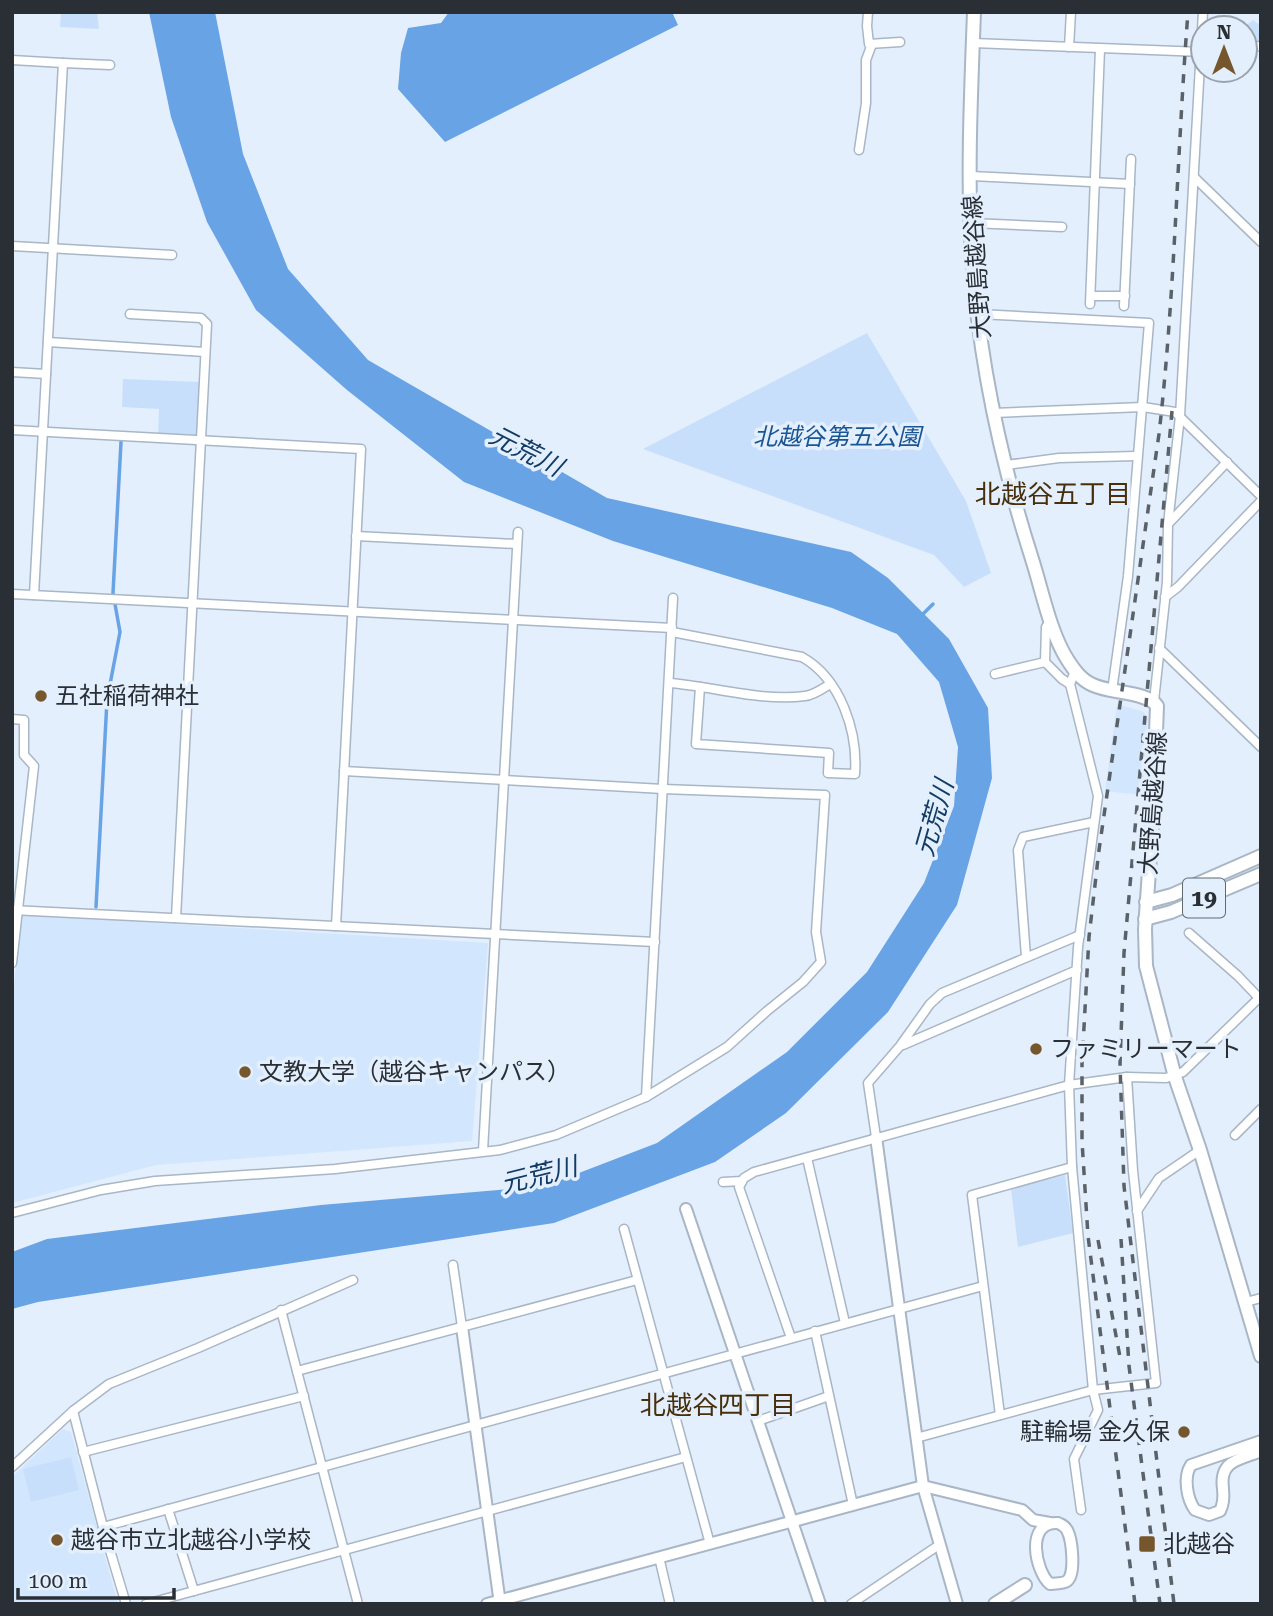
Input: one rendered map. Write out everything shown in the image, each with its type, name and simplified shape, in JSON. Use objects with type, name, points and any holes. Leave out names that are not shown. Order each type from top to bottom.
[{"type":"main road","name":"大野島越谷線","points":[[974,12],[971,223],[978,314],[994,413],[1021,523],[1072,677],[1094,686],[1154,701],[1158,714],[1145,919],[1146,966],[1175,1077],[1200,1150],[1261,1356]]},
{"type":"main road","name":"19","points":[[1146,902],[1172,895],[1261,856]]},
{"type":"main road","name":"19","points":[[1145,919],[1171,912],[1261,874]]},
{"type":"main road","points":[[995,1604],[1026,1585]]},
{"type":"street","points":[[868,12],[869,44],[900,42]]},
{"type":"street","points":[[1069,47],[1071,12]]},
{"type":"street","points":[[973,43],[1189,51]]},
{"type":"street","points":[[859,150],[866,103],[866,60],[872,44]]},
{"type":"street","points":[[1100,48],[1091,300],[1124,301],[1131,159]]},
{"type":"street","points":[[12,60],[110,65]]},
{"type":"street","points":[[34,595],[62,62]]},
{"type":"street","points":[[1154,701],[1165,597],[1168,524],[1180,416],[1200,84]]},
{"type":"street","points":[[971,176],[1130,184]]},
{"type":"street","points":[[1194,177],[1261,242]]},
{"type":"street","points":[[971,223],[1062,227]]},
{"type":"street","points":[[12,246],[172,255]]},
{"type":"street","points":[[130,314],[201,317],[207,324],[176,918]]},
{"type":"street","points":[[978,314],[1149,323],[1128,576],[1112,691]]},
{"type":"street","points":[[48,342],[205,352]]},
{"type":"street","points":[[12,372],[46,374]]},
{"type":"street","points":[[994,413],[1143,407],[1174,412],[1261,498],[1178,587],[1165,597]]},
{"type":"street","points":[[12,430],[360,449],[336,926]]},
{"type":"street","points":[[1006,465],[1059,458],[1136,456]]},
{"type":"street","points":[[1168,524],[1227,463]]},
{"type":"street","points":[[482,1151],[518,533]]},
{"type":"street","points":[[356,536],[517,544]]},
{"type":"street","points":[[12,594],[672,630],[802,657],[820,670],[847,713],[856,761],[855,774],[828,773],[829,753],[696,744],[700,687]]},
{"type":"street","points":[[646,1097],[673,598]]},
{"type":"street","points":[[1051,619],[1046,627],[1045,662],[1062,679],[1072,677],[1098,796],[1080,935],[1069,1085],[1072,1167],[1093,1390],[1098,1410],[1074,1459],[1081,1510]]},
{"type":"street","points":[[1159,648],[1261,747]]},
{"type":"street","points":[[995,674],[1045,662]]},
{"type":"street","points":[[669,683],[756,695],[805,696],[830,684]]},
{"type":"street","points":[[12,719],[24,720],[24,755],[34,766],[12,963]]},
{"type":"street","points":[[12,1213],[155,1181],[335,1169],[516,1146],[556,1135],[646,1097],[727,1047],[803,982],[821,962],[816,932],[825,795],[344,771]]},
{"type":"street","points":[[1026,957],[1018,850],[1023,836],[1094,822]]},
{"type":"street","points":[[16,911],[655,942]]},
{"type":"street","points":[[723,1182],[1069,1085],[1127,1077],[1175,1077],[1260,998],[1189,933]]},
{"type":"street","points":[[957,1604],[923,1486],[868,1083],[901,1046],[930,1004],[942,993],[1080,935]]},
{"type":"street","points":[[901,1046],[1077,970]]},
{"type":"street","points":[[916,1438],[1093,1390],[1156,1383],[1137,1211],[1127,1077]]},
{"type":"street","points":[[1235,1135],[1261,1109]]},
{"type":"street","points":[[1137,1211],[1159,1178],[1200,1150]]},
{"type":"street","points":[[807,1158],[845,1323]]},
{"type":"street","points":[[1000,1415],[972,1195],[1072,1167]]},
{"type":"street","points":[[741,1179],[739,1187],[791,1338]]},
{"type":"street","points":[[686,1209],[820,1604]]},
{"type":"street","points":[[624,1229],[710,1544]]},
{"type":"street","points":[[453,1265],[499,1602]]},
{"type":"street","points":[[12,1467],[73,1411],[109,1384],[353,1280]]},
{"type":"street","points":[[297,1371],[637,1280]]},
{"type":"street","points":[[103,1527],[983,1286]]},
{"type":"street","points":[[1246,1302],[1261,1298]]},
{"type":"street","points":[[281,1310],[358,1604]]},
{"type":"street","points":[[815,1331],[853,1506]]},
{"type":"street","points":[[83,1452],[304,1396]]},
{"type":"street","points":[[758,1421],[829,1396]]},
{"type":"street","points":[[73,1411],[126,1604]]},
{"type":"street","points":[[1261,1441],[1191,1465],[1187,1478],[1189,1499],[1195,1510],[1209,1515],[1220,1511],[1224,1504],[1222,1479],[1225,1468],[1261,1451]]},
{"type":"street","points":[[146,1604],[686,1457]]},
{"type":"street","points":[[487,1604],[923,1486],[1022,1510],[1033,1520],[1062,1525],[1067,1530],[1073,1569],[1068,1580],[1063,1583],[1026,1585]]},
{"type":"street","points":[[168,1509],[194,1591]]},
{"type":"street","points":[[1033,1520],[1043,1577],[1050,1584]]},
{"type":"street","points":[[1037,1537],[1041,1527],[1050,1523]]},
{"type":"street","points":[[851,1604],[939,1545]]},
{"type":"street","points":[[659,1558],[670,1604]]},
{"type":"street","points":[[1026,1585],[1037,1574],[1040,1564]]},
{"type":"shaded area","points":[[1117,704],[1144,712],[1148,719],[1142,795],[1105,791]]},
{"type":"shaded area","name":"文教大学（越谷キャンパス）","points":[[22,915],[488,943],[472,1141],[156,1165],[12,1203],[12,1002]]},
{"type":"shaded area","name":"越谷市立北越谷小学校","points":[[63,1429],[71,1432],[118,1604],[12,1604],[12,1477]]},
{"type":"green space","points":[[61,12],[97,12],[99,29],[60,27]]},
{"type":"green space","points":[[1259,24],[1261,26],[1259,42]]},
{"type":"green space","name":"北越谷第五公園","points":[[867,333],[966,501],[991,573],[964,587],[934,555],[643,449]]},
{"type":"green space","points":[[123,379],[201,382],[199,439],[158,437],[159,409],[122,407]]},
{"type":"green space","points":[[1065,1175],[1073,1233],[1018,1247],[1011,1189]]},
{"type":"green space","points":[[71,1457],[79,1490],[31,1502],[23,1469]]},
{"type":"water","points":[[149,12],[215,12],[243,154],[288,269],[368,360],[607,498],[851,552],[888,578],[949,639],[988,708],[992,778],[957,905],[888,1012],[786,1113],[715,1162],[554,1223],[38,1302],[12,1309],[12,1252],[47,1239],[321,1205],[545,1186],[657,1143],[787,1052],[867,972],[924,883],[954,806],[958,747],[939,682],[897,634],[832,608],[613,541],[464,482],[347,390],[256,310],[207,222],[171,117]]},
{"type":"water","points":[[449,12],[672,12],[678,25],[445,142],[398,89],[401,53],[408,28],[441,23]]},
{"type":"waterway","points":[[96,907],[107,700],[120,632],[113,593],[121,442]]},
{"type":"waterway","points":[[922,615],[933,604]]},
{"type":"railway","points":[[1135,1604],[1088,1236],[1082,1141],[1082,1063],[1089,937],[1099,850],[1159,434],[1172,276],[1188,12]]},
{"type":"railway","points":[[1172,411],[1124,953],[1120,1064],[1124,1186],[1174,1604]]},
{"type":"railway","points":[[1121,1239],[1129,1366],[1160,1604]]},
{"type":"railway","points":[[1098,1240],[1120,1357]]},
{"type":"place","name":"五社稲荷神社","points":[[41,696]]},
{"type":"place","name":"ファミリーマート","points":[[1036,1049]]},
{"type":"place","name":"文教大学（越谷キャンパス）","points":[[245,1072]]},
{"type":"place","name":"駐輪場 金久保","points":[[1184,1432]]},
{"type":"place","name":"越谷市立北越谷小学校","points":[[57,1540]]},
{"type":"place","name":"北越谷","points":[[1147,1544]]},
{"type":"district","name":"北越谷五丁目","points":[[1053,494]]},
{"type":"district","name":"北越谷四丁目","points":[[718,1405]]},
{"type":"water label","name":"元荒川","points":[[526,451]]},
{"type":"water label","name":"元荒川","points":[[934,818]]},
{"type":"water label","name":"元荒川","points":[[539,1175]]}]
